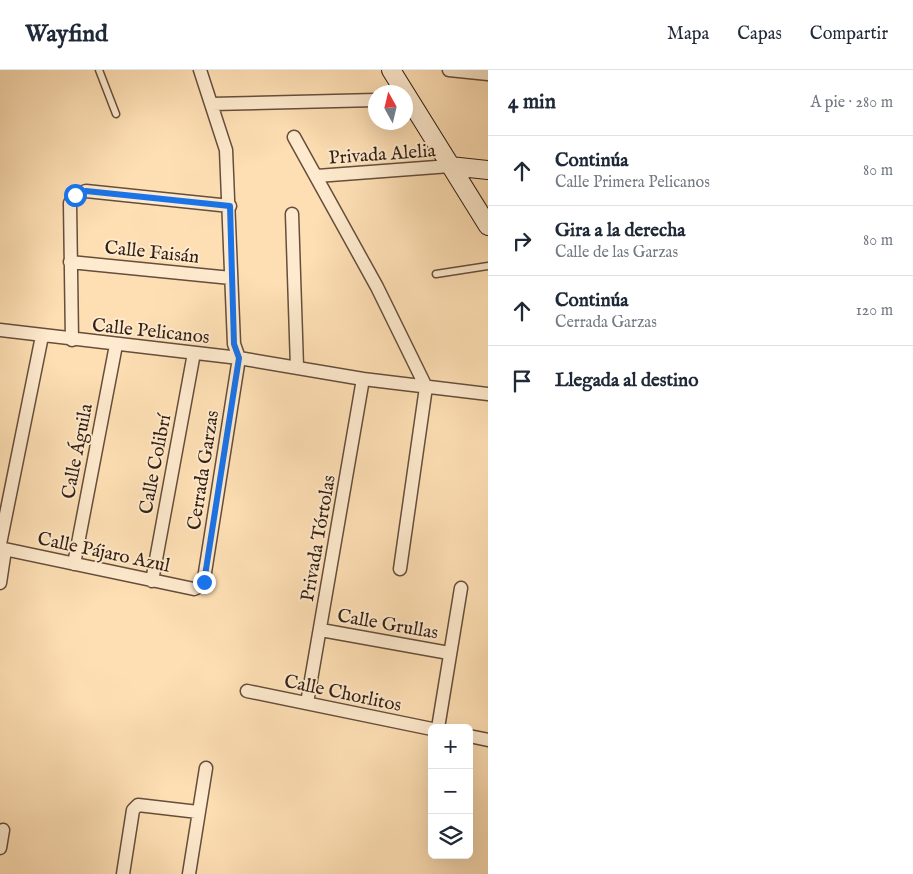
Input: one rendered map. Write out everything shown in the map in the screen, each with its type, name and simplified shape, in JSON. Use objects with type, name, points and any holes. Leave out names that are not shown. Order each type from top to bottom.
[{"type":"main road","points":[[391,70],[399,85]]},
{"type":"main road","points":[[413,108],[488,226]]},
{"type":"main road","points":[[450,166],[488,170]]},
{"type":"street","points":[[200,70],[226,150],[230,206],[234,344],[239,358]]},
{"type":"street","points":[[449,70],[488,74]]},
{"type":"street","points":[[212,104],[368,100]]},
{"type":"street","points":[[294,137],[378,287],[426,387],[400,569]]},
{"type":"street","name":"Privada Alelia","points":[[317,176],[450,166]]},
{"type":"street","points":[[72,340],[70,203],[75,195],[80,192],[230,206]]},
{"type":"street","points":[[292,214],[297,367]]},
{"type":"street","name":"Calle Faisán","points":[[70,262],[231,278]]},
{"type":"street","name":"Calle Pelicanos","points":[[0,330],[72,340],[239,358],[363,379],[488,394]]},
{"type":"street","points":[[0,583],[2,547],[42,336]]},
{"type":"street","name":"Calle Águila","points":[[74,564],[116,345]]},
{"type":"street","name":"Calle Colibrí","points":[[152,581],[194,353]]},
{"type":"street","name":"Cerrada Garzas","points":[[201,587],[204,582],[239,358]]},
{"type":"street","name":"Privada Tórtolas","points":[[307,703],[363,379]]},
{"type":"street","name":"Calle Pájaro Azul","points":[[2,547],[152,581],[194,589],[201,587]]},
{"type":"street","points":[[439,724],[461,588]]},
{"type":"street","name":"Calle Grullas","points":[[321,630],[449,653]]},
{"type":"street","name":"Calle Chorlitos","points":[[247,691],[428,728]]},
{"type":"street","points":[[473,737],[488,740]]},
{"type":"street","points":[[189,874],[206,768]]},
{"type":"street","points":[[123,874],[133,810],[138,804],[198,812]]},
{"type":"street","points":[[0,848],[3,830]]},
{"type":"lane","points":[[99,70],[116,114]]},
{"type":"lane","points":[[436,274],[488,266]]},
{"type":"route","points":[[75,195],[86,191],[230,206],[234,344],[239,358],[204,582]]}]
